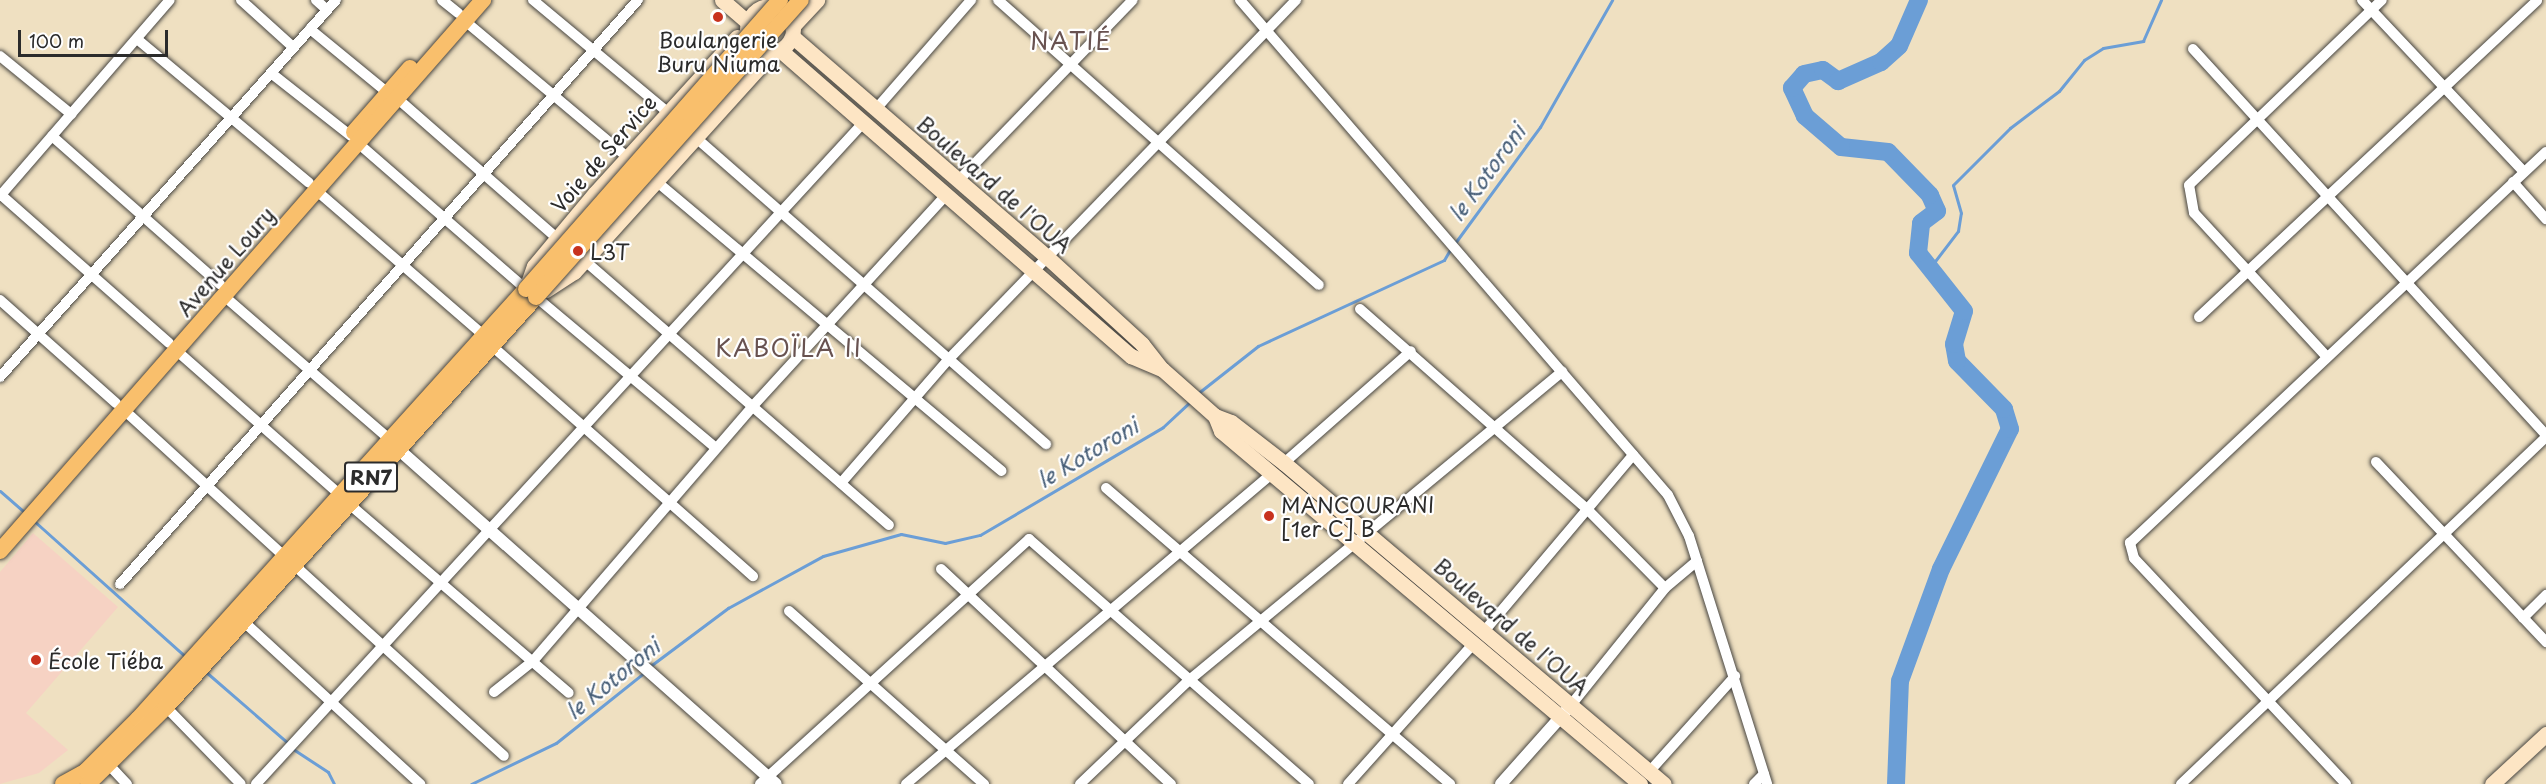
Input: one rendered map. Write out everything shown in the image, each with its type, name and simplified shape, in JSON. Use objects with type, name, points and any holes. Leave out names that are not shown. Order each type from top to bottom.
[{"type":"main road","name":"Avenue Loury","points":[[462,17],[470,0]]},
{"type":"main road","name":"Avenue Loury","points":[[0,551],[26,513],[462,17],[483,0]]},
{"type":"main road","points":[[722,0],[748,24],[752,44],[777,51],[1035,268],[1131,356],[1162,369]]},
{"type":"main road","name":"RN7","points":[[531,293],[780,0]]},
{"type":"main road","name":"RN7","points":[[63,784],[111,747],[187,674],[392,443],[801,0]]},
{"type":"main road","points":[[531,293],[584,260],[694,136],[777,51],[817,0]]},
{"type":"main road","points":[[748,24],[760,4],[785,12],[793,32]]},
{"type":"main road","name":"Voie de Service","points":[[531,293],[534,266],[666,111],[748,24]]},
{"type":"main road","name":"Boulevard de l'OUA","points":[[793,32],[876,109],[1046,256],[1142,344],[1162,369],[1203,406],[1215,416],[1231,422],[1279,468],[1366,531],[1486,629],[1571,705],[1641,781],[1664,784]]},
{"type":"main road","points":[[1279,468],[1354,542],[1561,717],[1641,781]]},
{"type":"main road","name":"Avenue Loury","points":[[0,534],[26,513]]},
{"type":"main road","name":"RN7","points":[[203,656],[243,621],[288,560]]},
{"type":"main road","name":"RN7","points":[[88,784],[110,766],[166,707],[187,674]]},
{"type":"main road","points":[[2492,784],[2546,734]]},
{"type":"street","points":[[170,0],[0,195],[343,498],[569,693]]},
{"type":"street","points":[[241,0],[293,47]]},
{"type":"street","points":[[316,0],[327,10]]},
{"type":"street","points":[[0,377],[336,0]]},
{"type":"street","points":[[442,0],[627,157]]},
{"type":"street","points":[[533,0],[666,111]]},
{"type":"street","points":[[120,584],[555,98],[638,0]]},
{"type":"street","points":[[876,109],[971,0]]},
{"type":"street","points":[[998,0],[1155,142],[1319,285]]},
{"type":"street","points":[[959,180],[1133,0]]},
{"type":"street","points":[[1240,0],[1668,495],[1697,561],[1766,779],[1754,784]]},
{"type":"street","points":[[841,483],[948,360],[1155,142],[1296,0]]},
{"type":"street","points":[[2362,0],[2524,172]]},
{"type":"street","points":[[2327,357],[2188,201],[2189,185],[2255,119],[2382,0]]},
{"type":"street","points":[[2199,317],[2331,200],[2536,1],[2546,11]]},
{"type":"street","points":[[310,28],[393,96],[557,238]]},
{"type":"street","points":[[137,39],[313,187],[753,576]]},
{"type":"street","points":[[2186,783],[2268,700],[2546,436],[2406,279],[2255,119],[2193,49]]},
{"type":"street","points":[[0,56],[71,114]]},
{"type":"street","points":[[270,73],[355,140],[443,221],[716,448]]},
{"type":"street","points":[[256,784],[387,645],[778,210],[863,123]]},
{"type":"street","points":[[52,136],[142,216],[310,373],[578,608],[768,782],[868,683],[1029,538],[1188,682],[1310,784]]},
{"type":"street","points":[[694,136],[1046,444]]},
{"type":"street","points":[[2346,784],[2134,558],[2130,543],[2406,279],[2546,152]]},
{"type":"street","points":[[656,181],[743,250],[913,399],[1001,471]]},
{"type":"street","points":[[2513,182],[2546,219]]},
{"type":"street","points":[[494,692],[533,661],[751,408],[947,194]]},
{"type":"street","points":[[584,260],[669,332],[751,408],[890,525]]},
{"type":"street","points":[[0,300],[288,560],[387,645],[504,756]]},
{"type":"street","points":[[1360,309],[1411,351],[1586,508],[1665,588]]},
{"type":"street","points":[[906,784],[1045,663],[1279,468],[1411,351]]},
{"type":"street","points":[[1080,784],[1188,682],[1366,531],[1562,372]]},
{"type":"street","points":[[1486,629],[1633,454]]},
{"type":"street","points":[[2376,462],[2546,642]]},
{"type":"street","points":[[1106,488],[1450,784]]},
{"type":"street","points":[[1501,784],[1561,717],[1665,588],[1697,561]]},
{"type":"street","points":[[941,569],[1045,663],[1123,742],[1171,784]]},
{"type":"street","points":[[2523,618],[2546,595]]},
{"type":"street","points":[[789,611],[984,784]]},
{"type":"street","points":[[243,621],[335,701],[420,784]]},
{"type":"street","points":[[1348,784],[1474,643]]},
{"type":"street","points":[[1641,781],[1735,676]]},
{"type":"street","points":[[166,707],[241,784]]},
{"type":"street","points":[[110,766],[128,784]]},
{"type":"shaded area","name":"École Tiéba","points":[[33,533],[118,607],[26,713],[68,750],[39,773],[0,784],[0,572]]},
{"type":"waterway","name":"le Kotoroni","points":[[1455,243],[1540,127],[1612,0]]},
{"type":"waterway","points":[[1896,784],[1900,681],[1941,569],[2010,429],[2004,409],[1957,361],[1954,344],[1964,311],[1918,253],[1921,223],[1937,211],[1930,195],[1888,152],[1841,147],[1805,116],[1792,88],[1804,74],[1823,70],[1838,81],[1881,62],[1899,46],[1919,0]]},
{"type":"waterway","points":[[1929,269],[1958,231],[1961,213],[1953,185],[2010,128],[2059,91],[2084,60],[2103,48],[2143,41],[2161,0]]},
{"type":"waterway","name":"le Kotoroni","points":[[1197,394],[1258,346],[1444,260],[1451,248]]},
{"type":"waterway","name":"le Kotoroni","points":[[649,667],[728,608],[823,556],[901,534],[945,543],[980,535],[1163,427],[1191,401]]},
{"type":"waterway","points":[[0,491],[26,514]]},
{"type":"waterway","points":[[33,520],[187,658]]},
{"type":"waterway","points":[[206,672],[289,744]]},
{"type":"waterway","name":"le Kotoroni","points":[[471,784],[556,743],[645,672]]},
{"type":"waterway","points":[[293,749],[328,772],[334,784]]},
{"type":"place","name":"Boulangerie Buru Niuma","points":[[718,17]]},
{"type":"place","name":"L3T","points":[[578,251]]},
{"type":"place","name":"MANCOURANI [1er C] B","points":[[1269,516]]},
{"type":"place","name":"École Tiéba","points":[[36,660]]},
{"type":"district","name":"NATIÉ","points":[[1071,41]]},
{"type":"district","name":"KABOÏLA II","points":[[789,348]]}]
